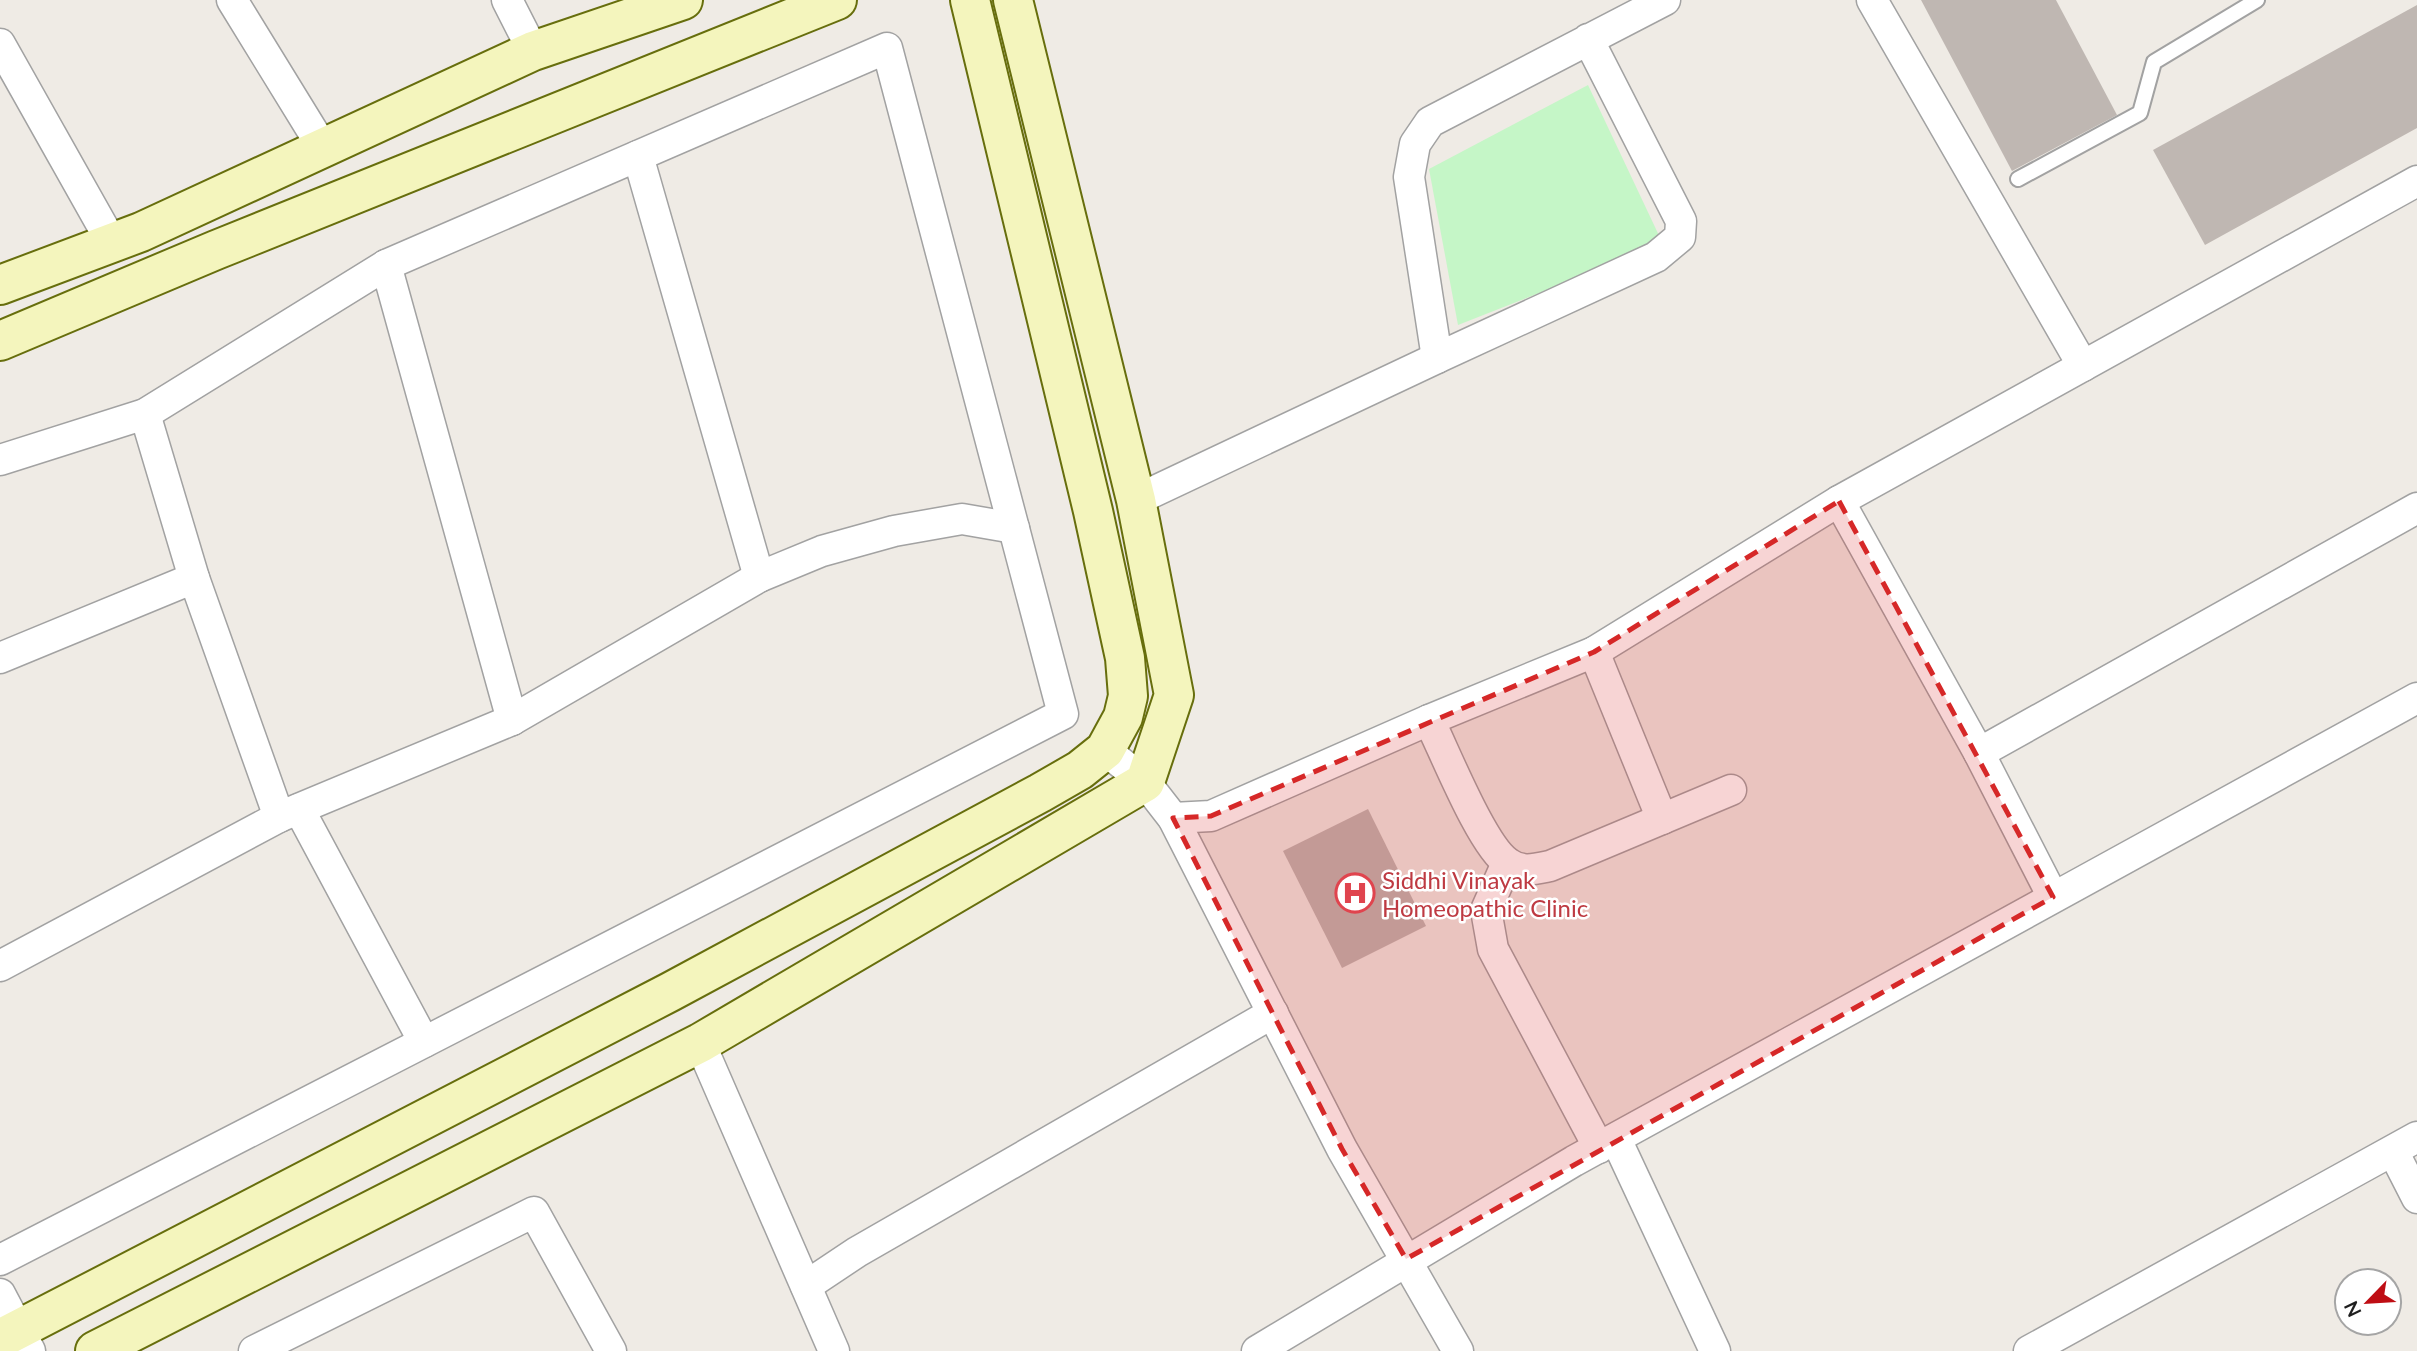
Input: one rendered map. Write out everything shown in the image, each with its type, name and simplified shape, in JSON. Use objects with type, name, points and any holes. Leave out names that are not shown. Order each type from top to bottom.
[{"type":"street","points":[[232,0],[323,148]]},
{"type":"street","points":[[508,0],[533,51]]},
{"type":"street","points":[[0,285],[112,243],[533,51],[683,0]]},
{"type":"street","points":[[0,341],[216,250],[837,0]]},
{"type":"street","points":[[0,1294],[16,1340],[1040,793],[1080,770],[1105,750],[1123,718],[1128,696],[1125,659],[1093,512],[970,0]]},
{"type":"street","points":[[95,1351],[700,1043],[1145,782],[1174,695],[1136,500],[1013,0]]},
{"type":"street","points":[[1437,358],[1409,177],[1415,144],[1430,122],[1665,0]]},
{"type":"street","points":[[1872,0],[2083,366]]},
{"type":"street","points":[[1136,500],[1656,257],[1679,237],[1681,220],[1588,39]]},
{"type":"street","points":[[0,44],[112,243]]},
{"type":"street","points":[[0,460],[145,414],[386,265],[887,48],[1063,714],[0,1260]]},
{"type":"street","points":[[638,156],[759,577]]},
{"type":"street","points":[[1172,818],[1210,816],[1429,720],[1594,652],[1839,501],[2417,181]]},
{"type":"street","points":[[386,265],[512,720]]},
{"type":"street","points":[[145,414],[194,578],[289,813],[424,1042]]},
{"type":"street","points":[[1839,501],[1979,752],[2053,897]]},
{"type":"street","points":[[1979,752],[2417,508]]},
{"type":"street","points":[[0,966],[289,813],[512,720],[759,577],[822,551],[894,531],[962,519],[1014,528]]},
{"type":"street","points":[[0,641],[194,578]]},
{"type":"street","points":[[0,658],[194,578]]},
{"type":"street","points":[[1594,652],[1662,819]]},
{"type":"street","points":[[1257,1351],[1406,1259],[1607,1143],[2417,698]]},
{"type":"street","points":[[1429,720],[1489,842],[1507,863],[1525,870],[1550,866],[1731,790]]},
{"type":"street","points":[[1105,750],[1145,782],[1172,818],[1342,1149],[1458,1351]]},
{"type":"street","points":[[1507,863],[1486,910],[1493,949],[1607,1143],[1714,1351]]},
{"type":"street","points":[[806,1286],[857,1252],[1273,1013]]},
{"type":"street","points":[[700,1043],[834,1351]]},
{"type":"street","points":[[2029,1351],[2405,1144],[2417,1198]]},
{"type":"street","points":[[254,1351],[534,1212],[611,1351]]},
{"type":"lane","points":[[2018,178],[2140,113],[2154,62],[2257,0]]},
{"type":"highlighted area","points":[[1839,501],[2053,897],[1406,1259],[1342,1149],[1173,818],[1211,816],[1594,652]]},
{"type":"green space","points":[[1588,85],[1663,244],[1458,325],[1429,169]]},
{"type":"building","points":[[1921,0],[2056,0],[2117,115],[2012,171]]},
{"type":"building","points":[[2417,5],[2417,128],[2205,245],[2153,150]]},
{"type":"building","points":[[1368,809],[1426,926],[1342,968],[1283,851]]},
{"type":"place","name":"Siddhi Vinayak Homeopathic Clinic","points":[[1355,893]]}]
